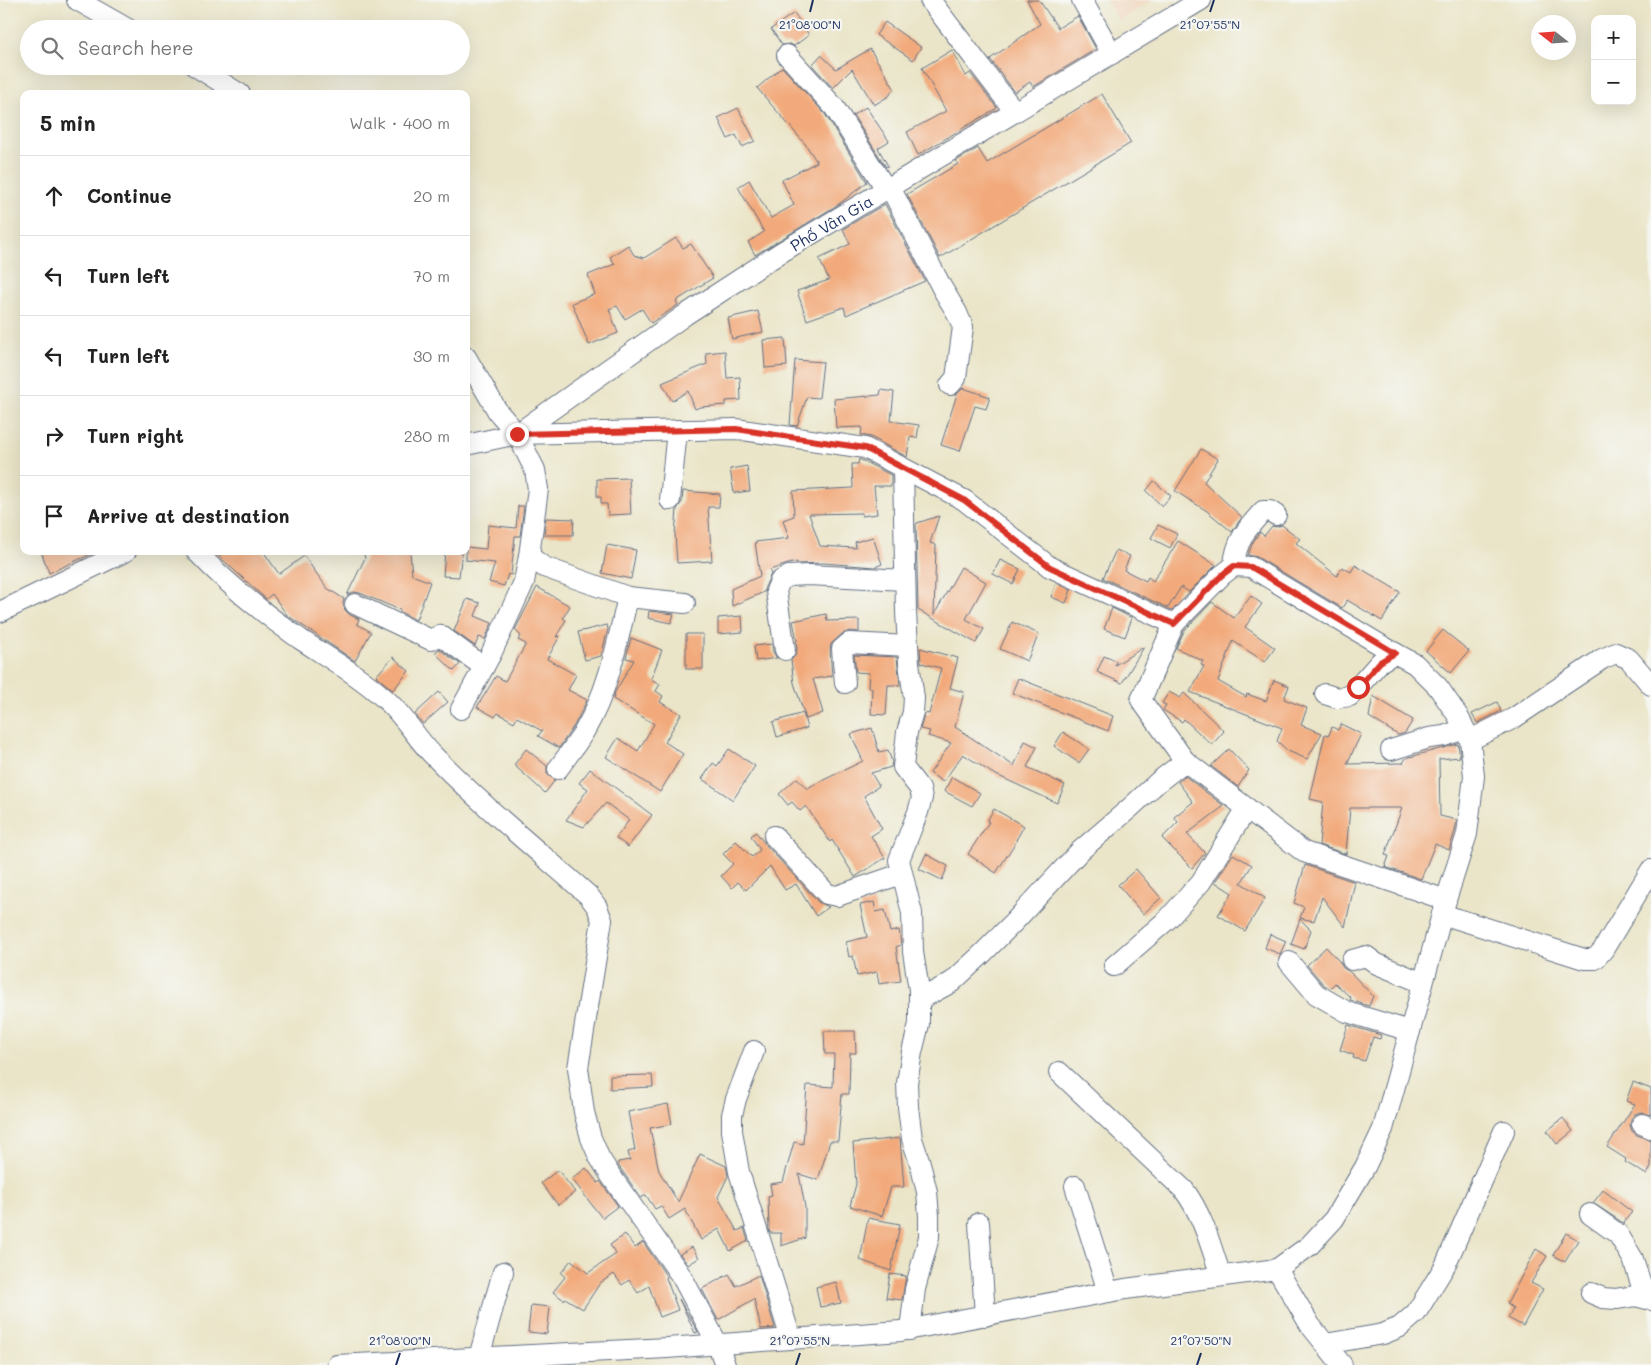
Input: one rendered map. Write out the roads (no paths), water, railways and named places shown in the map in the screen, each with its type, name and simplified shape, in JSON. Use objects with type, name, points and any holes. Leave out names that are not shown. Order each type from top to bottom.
[{"type":"street","points":[[77,0],[112,20]]},
{"type":"street","points":[[930,0],[1015,112]]},
{"type":"street","points":[[1082,0],[1112,54]]},
{"type":"street","name":"Phố Vân Gia","points":[[470,443],[517,434],[685,315],[780,253],[1201,0]]},
{"type":"street","points":[[787,55],[834,107],[888,188],[957,313],[963,327],[956,378],[950,385]]},
{"type":"street","points":[[209,75],[234,90]]},
{"type":"street","points":[[460,709],[492,654],[524,582],[530,556],[538,488],[535,470],[517,434],[498,412],[470,364]]},
{"type":"street","points":[[517,434],[736,429],[865,448],[964,500],[1050,567],[1174,624]]},
{"type":"street","points":[[670,500],[677,430]]},
{"type":"street","points":[[903,468],[908,646],[914,698],[907,732],[904,766],[907,773],[920,789],[922,798],[900,855],[899,864],[912,913],[913,952],[920,990],[919,1024],[907,1083],[908,1099],[912,1139],[927,1192],[929,1216],[929,1237],[915,1289],[910,1330]]},
{"type":"street","points":[[1234,566],[1234,552],[1249,526],[1263,511],[1270,511],[1276,515]]},
{"type":"street","points":[[0,612],[118,555]]},
{"type":"street","points":[[200,555],[263,612],[358,676],[387,699],[430,752],[598,907],[602,920],[578,1068],[588,1130],[599,1157],[682,1278],[718,1344],[725,1365]]},
{"type":"street","points":[[530,556],[544,567],[628,597],[685,603]]},
{"type":"street","points":[[337,1365],[667,1348],[910,1330],[1108,1292],[1277,1269],[1309,1246],[1334,1219],[1365,1167],[1383,1129],[1444,907],[1467,834],[1474,776],[1467,735],[1458,716],[1438,687],[1415,664],[1251,567],[1234,566],[1222,575],[1174,624],[1141,700],[1185,761],[1304,852],[1444,907],[1584,959],[1595,958],[1603,950],[1651,870]]},
{"type":"street","points":[[785,650],[776,591],[780,581],[788,576],[809,575],[905,580]]},
{"type":"street","points":[[558,769],[584,731],[601,697],[612,664],[628,597]]},
{"type":"street","points":[[355,604],[431,640],[440,634],[484,668]]},
{"type":"street","points":[[845,683],[842,649],[848,643],[908,646]]},
{"type":"street","points":[[1324,694],[1338,698],[1350,696],[1380,662],[1395,653]]},
{"type":"street","points":[[1391,750],[1429,738],[1467,735],[1514,718],[1602,659],[1616,654],[1629,659],[1651,685]]},
{"type":"street","points":[[919,1000],[952,982],[1001,935],[1080,851],[1185,761]]},
{"type":"street","points":[[1114,966],[1168,919],[1201,882],[1247,808]]},
{"type":"street","points":[[774,836],[827,894],[837,896],[901,874]]},
{"type":"street","points":[[1352,960],[1366,956],[1385,968],[1423,983]]},
{"type":"street","points":[[1289,962],[1316,994],[1324,999],[1347,1012],[1410,1031]]},
{"type":"street","points":[[754,1051],[736,1099],[732,1115],[732,1131],[738,1172],[792,1339]]},
{"type":"street","points":[[1059,1072],[1184,1190],[1202,1220],[1221,1276]]},
{"type":"street","points":[[1325,1344],[1383,1334],[1400,1327],[1416,1313],[1445,1266],[1504,1131]]},
{"type":"street","points":[[1075,1186],[1108,1292]]},
{"type":"street","points":[[1590,1214],[1618,1234],[1632,1259],[1641,1284],[1651,1294]]},
{"type":"street","points":[[979,1223],[985,1316]]},
{"type":"street","points":[[1277,1269],[1310,1325],[1342,1365]]},
{"type":"street","points":[[479,1357],[503,1272]]},
{"type":"street","points":[[1591,1293],[1603,1298],[1616,1299],[1636,1296],[1651,1300]]}]
